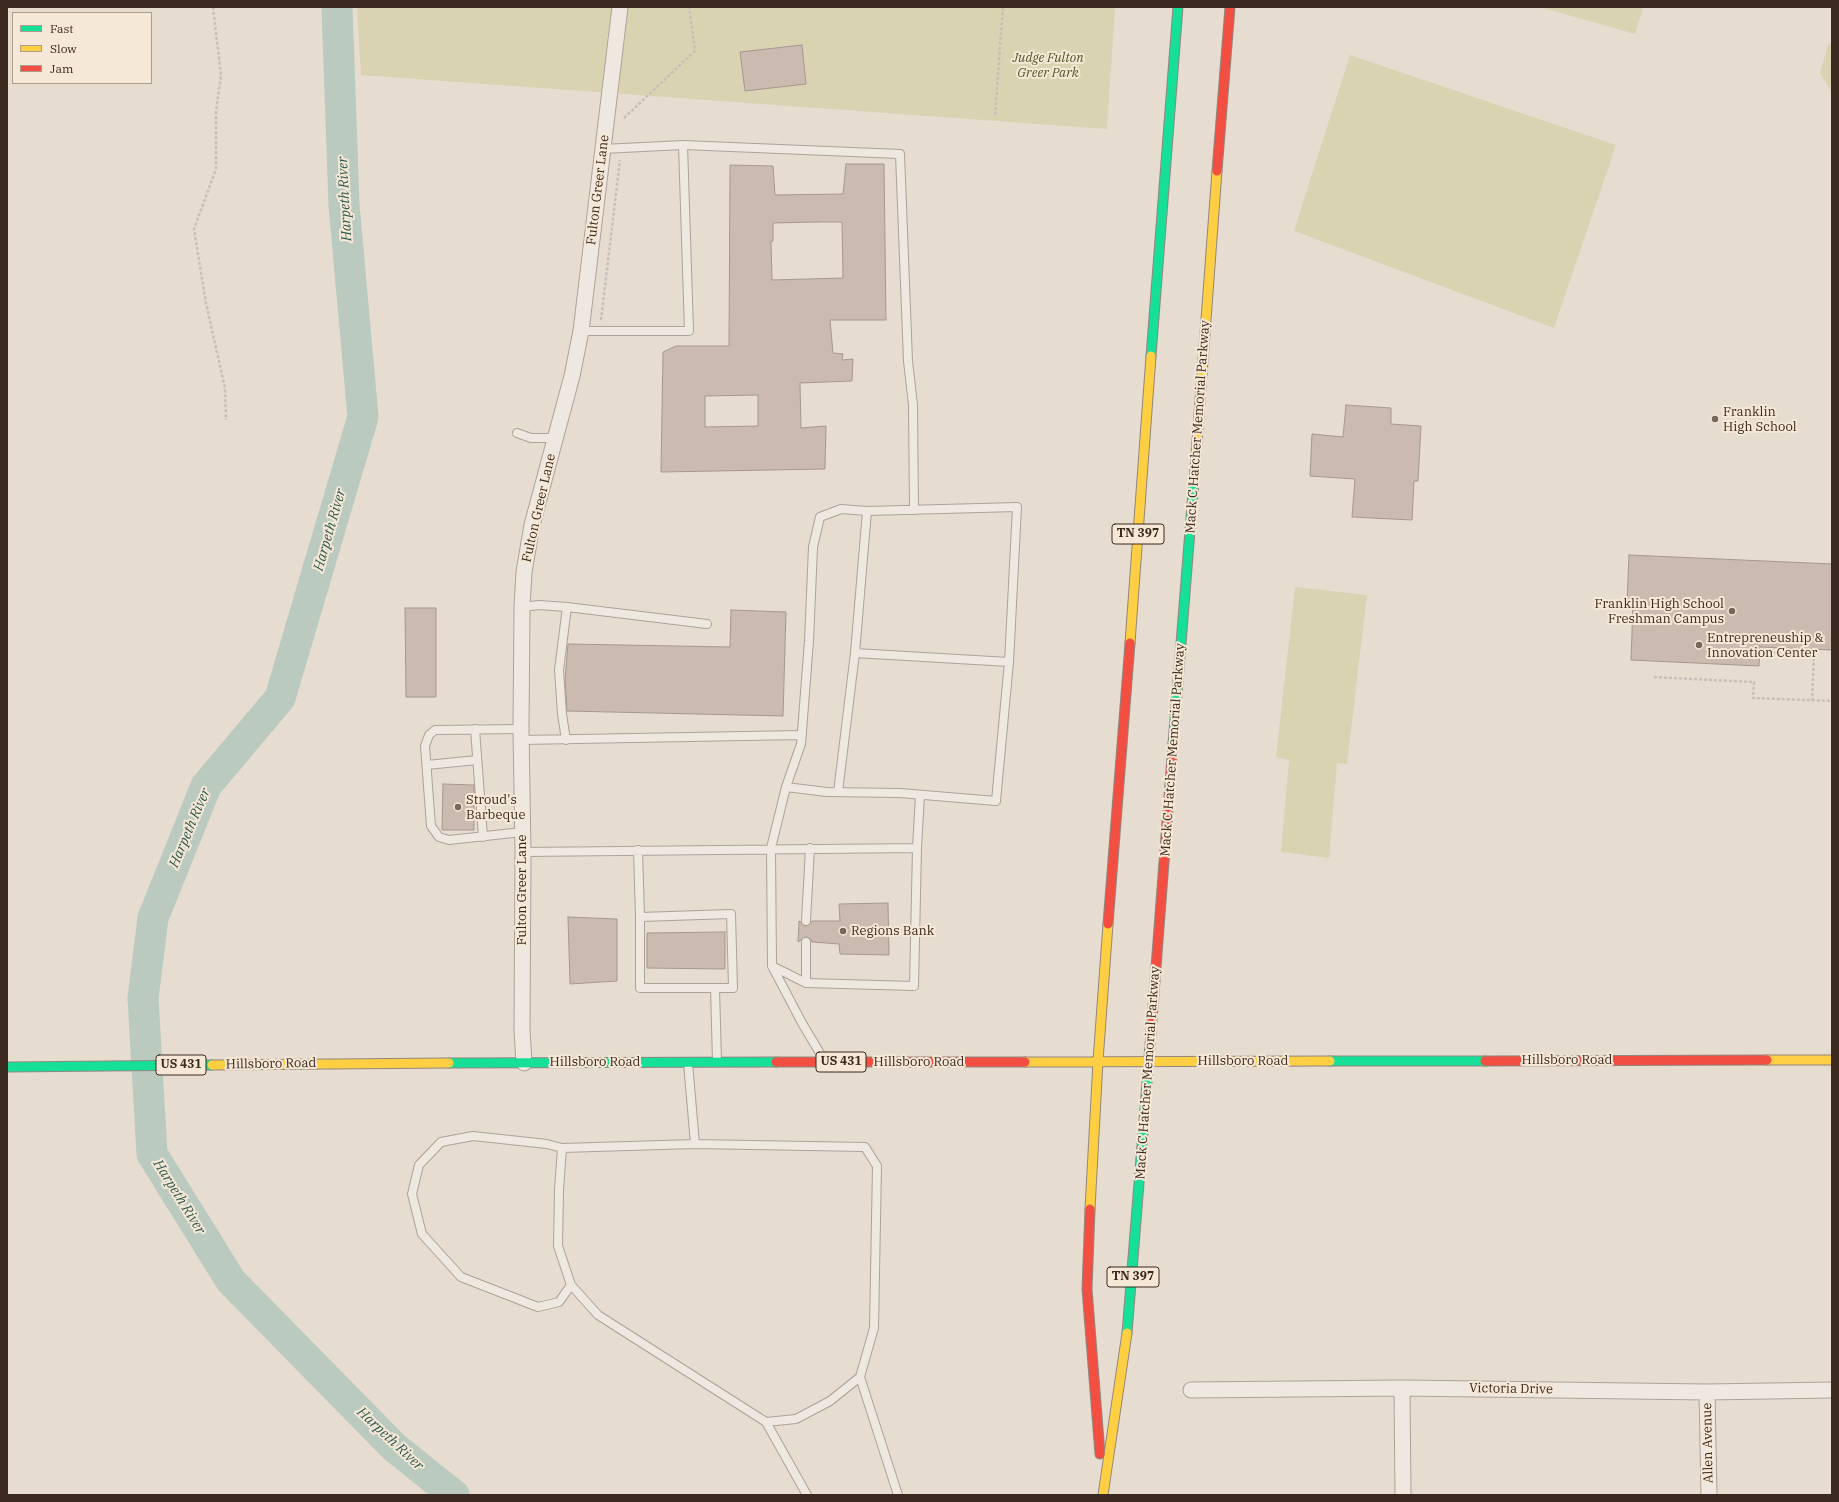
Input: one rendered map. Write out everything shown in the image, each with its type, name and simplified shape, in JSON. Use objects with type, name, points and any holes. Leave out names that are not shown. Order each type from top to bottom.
[{"type":"main road","name":"Mack C Hatcher Memorial Parkway","points":[[1103,1493],[1087,1289],[1089,1223],[1098,1061],[1178,7]]},
{"type":"main road","name":"Mack C Hatcher Memorial Parkway","points":[[1103,1493],[1129,1319],[1230,7]]},
{"type":"main road","name":"Hillsboro Road","points":[[7,1067],[524,1062],[1832,1060]]},
{"type":"street","name":"Fulton Greer Lane","points":[[524,1062],[522,1030],[522,607],[529,542],[572,376],[581,331],[620,7]]},
{"type":"street","name":"Victoria Drive","points":[[1191,1390],[1402,1388],[1706,1392],[1832,1390]]},
{"type":"street","points":[[1402,1388],[1404,1495]]},
{"type":"street","name":"Allen Avenue","points":[[1706,1392],[1709,1495]]},
{"type":"lane","points":[[603,149],[683,145],[900,154],[908,361],[913,405],[914,510]]},
{"type":"lane","points":[[581,331],[689,331],[683,145]]},
{"type":"lane","points":[[517,434],[531,438],[555,438]]},
{"type":"lane","points":[[786,787],[838,792],[920,795],[996,801],[1009,662],[1017,507],[867,511],[841,509],[820,517],[813,547],[809,641],[800,744],[786,787],[772,848],[772,966],[802,1023],[825,1062]]},
{"type":"lane","points":[[838,792],[855,653],[867,511]]},
{"type":"lane","points":[[522,607],[539,605],[567,607],[707,624]]},
{"type":"lane","points":[[566,740],[562,714],[559,670],[567,607]]},
{"type":"lane","points":[[855,653],[1009,662]]},
{"type":"lane","points":[[522,832],[449,840],[439,837],[431,826],[425,746],[429,736],[436,730],[475,729],[566,740],[801,735]]},
{"type":"lane","points":[[475,729],[482,836]]},
{"type":"lane","points":[[427,765],[477,760]]},
{"type":"lane","points":[[772,966],[806,983],[914,986],[917,848],[920,795]]},
{"type":"lane","points":[[523,852],[772,848],[917,848]]},
{"type":"lane","points":[[806,921],[810,848]]},
{"type":"lane","points":[[638,850],[640,988],[733,988],[731,914],[640,917]]},
{"type":"lane","points":[[806,942],[806,983]]},
{"type":"lane","points":[[715,988],[717,1062]]},
{"type":"lane","points":[[688,1062],[695,1144]]},
{"type":"lane","points":[[571,1285],[559,1302],[538,1307],[461,1277],[422,1234],[412,1194],[419,1165],[441,1142],[473,1136],[547,1144],[562,1148],[695,1144],[865,1147],[877,1166],[874,1328],[860,1377],[898,1495]]},
{"type":"lane","points":[[562,1148],[559,1190],[558,1246],[571,1285],[598,1315],[766,1422],[808,1495]]},
{"type":"lane","points":[[766,1422],[796,1419],[830,1401],[860,1377]]},
{"type":"path","points":[[213,7],[221,75],[216,112],[216,169],[194,229],[206,303],[225,388],[226,420]]},
{"type":"path","points":[[624,121],[624,117],[695,51],[689,7]]},
{"type":"path","points":[[995,115],[1003,7]]},
{"type":"path","points":[[600,330],[622,148]]},
{"type":"path","points":[[1763,652],[1814,654],[1812,700]]},
{"type":"path","points":[[1654,676],[1754,682],[1754,698],[1832,701]]},
{"type":"green space","name":"Judge Fulton Greer Park","points":[[357,7],[1115,7],[1107,129],[361,75]]},
{"type":"green space","points":[[1540,7],[1643,7],[1635,34]]},
{"type":"green space","points":[[1832,43],[1832,92],[1820,73],[1828,45]]},
{"type":"green space","points":[[1350,55],[1616,145],[1554,328],[1294,231]]},
{"type":"green space","points":[[1295,587],[1367,595],[1347,764],[1337,763],[1329,858],[1281,852],[1289,760],[1276,757]]},
{"type":"building","points":[[802,45],[806,84],[745,91],[740,52]]},
{"type":"building","points":[[846,164],[884,164],[886,320],[830,320],[833,353],[843,354],[842,360],[853,359],[852,381],[800,383],[801,428],[826,426],[825,469],[661,472],[663,352],[676,346],[729,346],[730,165],[773,166],[775,195],[843,194]],"holes":[[[842,222],[843,278],[772,280],[771,241],[773,241],[773,223]],[[758,395],[758,426],[705,427],[705,396]]]},
{"type":"building","points":[[1346,405],[1391,408],[1391,424],[1421,426],[1418,481],[1414,481],[1412,520],[1352,517],[1355,479],[1310,476],[1312,434],[1343,437]]},
{"type":"building","name":"Franklin High School Freshman Campus","points":[[1629,555],[1832,564],[1832,650],[1760,647],[1759,666],[1631,660],[1633,603],[1627,602]]},
{"type":"building","points":[[405,608],[436,608],[436,697],[406,697]]},
{"type":"building","points":[[731,610],[786,612],[783,716],[567,711],[565,680],[568,644],[730,647]]},
{"type":"building","name":"Stroud's Barbeque","points":[[443,784],[474,785],[474,830],[442,830]]},
{"type":"building","name":"Regions Bank","points":[[888,903],[889,955],[840,954],[839,944],[812,942],[811,939],[806,937],[798,942],[799,921],[806,926],[812,921],[840,921],[839,904]]},
{"type":"building","points":[[568,917],[617,919],[617,981],[570,984]]},
{"type":"building","points":[[725,932],[725,969],[647,968],[647,933]]},
{"type":"waterway","name":"Harpeth River","points":[[337,7],[344,205],[363,417],[280,698],[206,786],[153,918],[143,998],[152,1154],[231,1281],[394,1447],[454,1495]]},
{"type":"traffic: fast","points":[[1151,356],[1178,7]]},
{"type":"traffic: fast","points":[[1173,744],[1196,455]]},
{"type":"traffic: fast","points":[[1127,1333],[1151,1033]]},
{"type":"traffic: fast","points":[[1330,1061],[1485,1061]]},
{"type":"traffic: fast","points":[[449,1063],[776,1062]]},
{"type":"traffic: fast","points":[[7,1067],[212,1065]]},
{"type":"traffic: slow","points":[[1196,455],[1217,171]]},
{"type":"traffic: slow","points":[[1130,643],[1151,356]]},
{"type":"traffic: slow","points":[[1090,1209],[1098,1061],[1108,924]]},
{"type":"traffic: slow","points":[[1767,1060],[1832,1060]]},
{"type":"traffic: slow","points":[[1025,1062],[1330,1061]]},
{"type":"traffic: slow","points":[[212,1065],[449,1063]]},
{"type":"traffic: slow","points":[[1103,1495],[1127,1333]]},
{"type":"traffic: jam","points":[[1217,171],[1230,7]]},
{"type":"traffic: jam","points":[[1108,924],[1130,643]]},
{"type":"traffic: jam","points":[[1151,1033],[1173,744]]},
{"type":"traffic: jam","points":[[1485,1061],[1767,1060]]},
{"type":"traffic: jam","points":[[776,1062],[1025,1062]]},
{"type":"traffic: jam","points":[[1090,1209],[1087,1289],[1100,1454]]},
{"type":"place","name":"Franklin High School","points":[[1715,419]]},
{"type":"place","name":"Franklin High School Freshman Campus","points":[[1732,611]]},
{"type":"place","name":"Entrepreneuship & Innovation Center","points":[[1699,645]]},
{"type":"place","name":"Stroud's Barbeque","points":[[458,807]]},
{"type":"place","name":"Regions Bank","points":[[843,931]]}]
